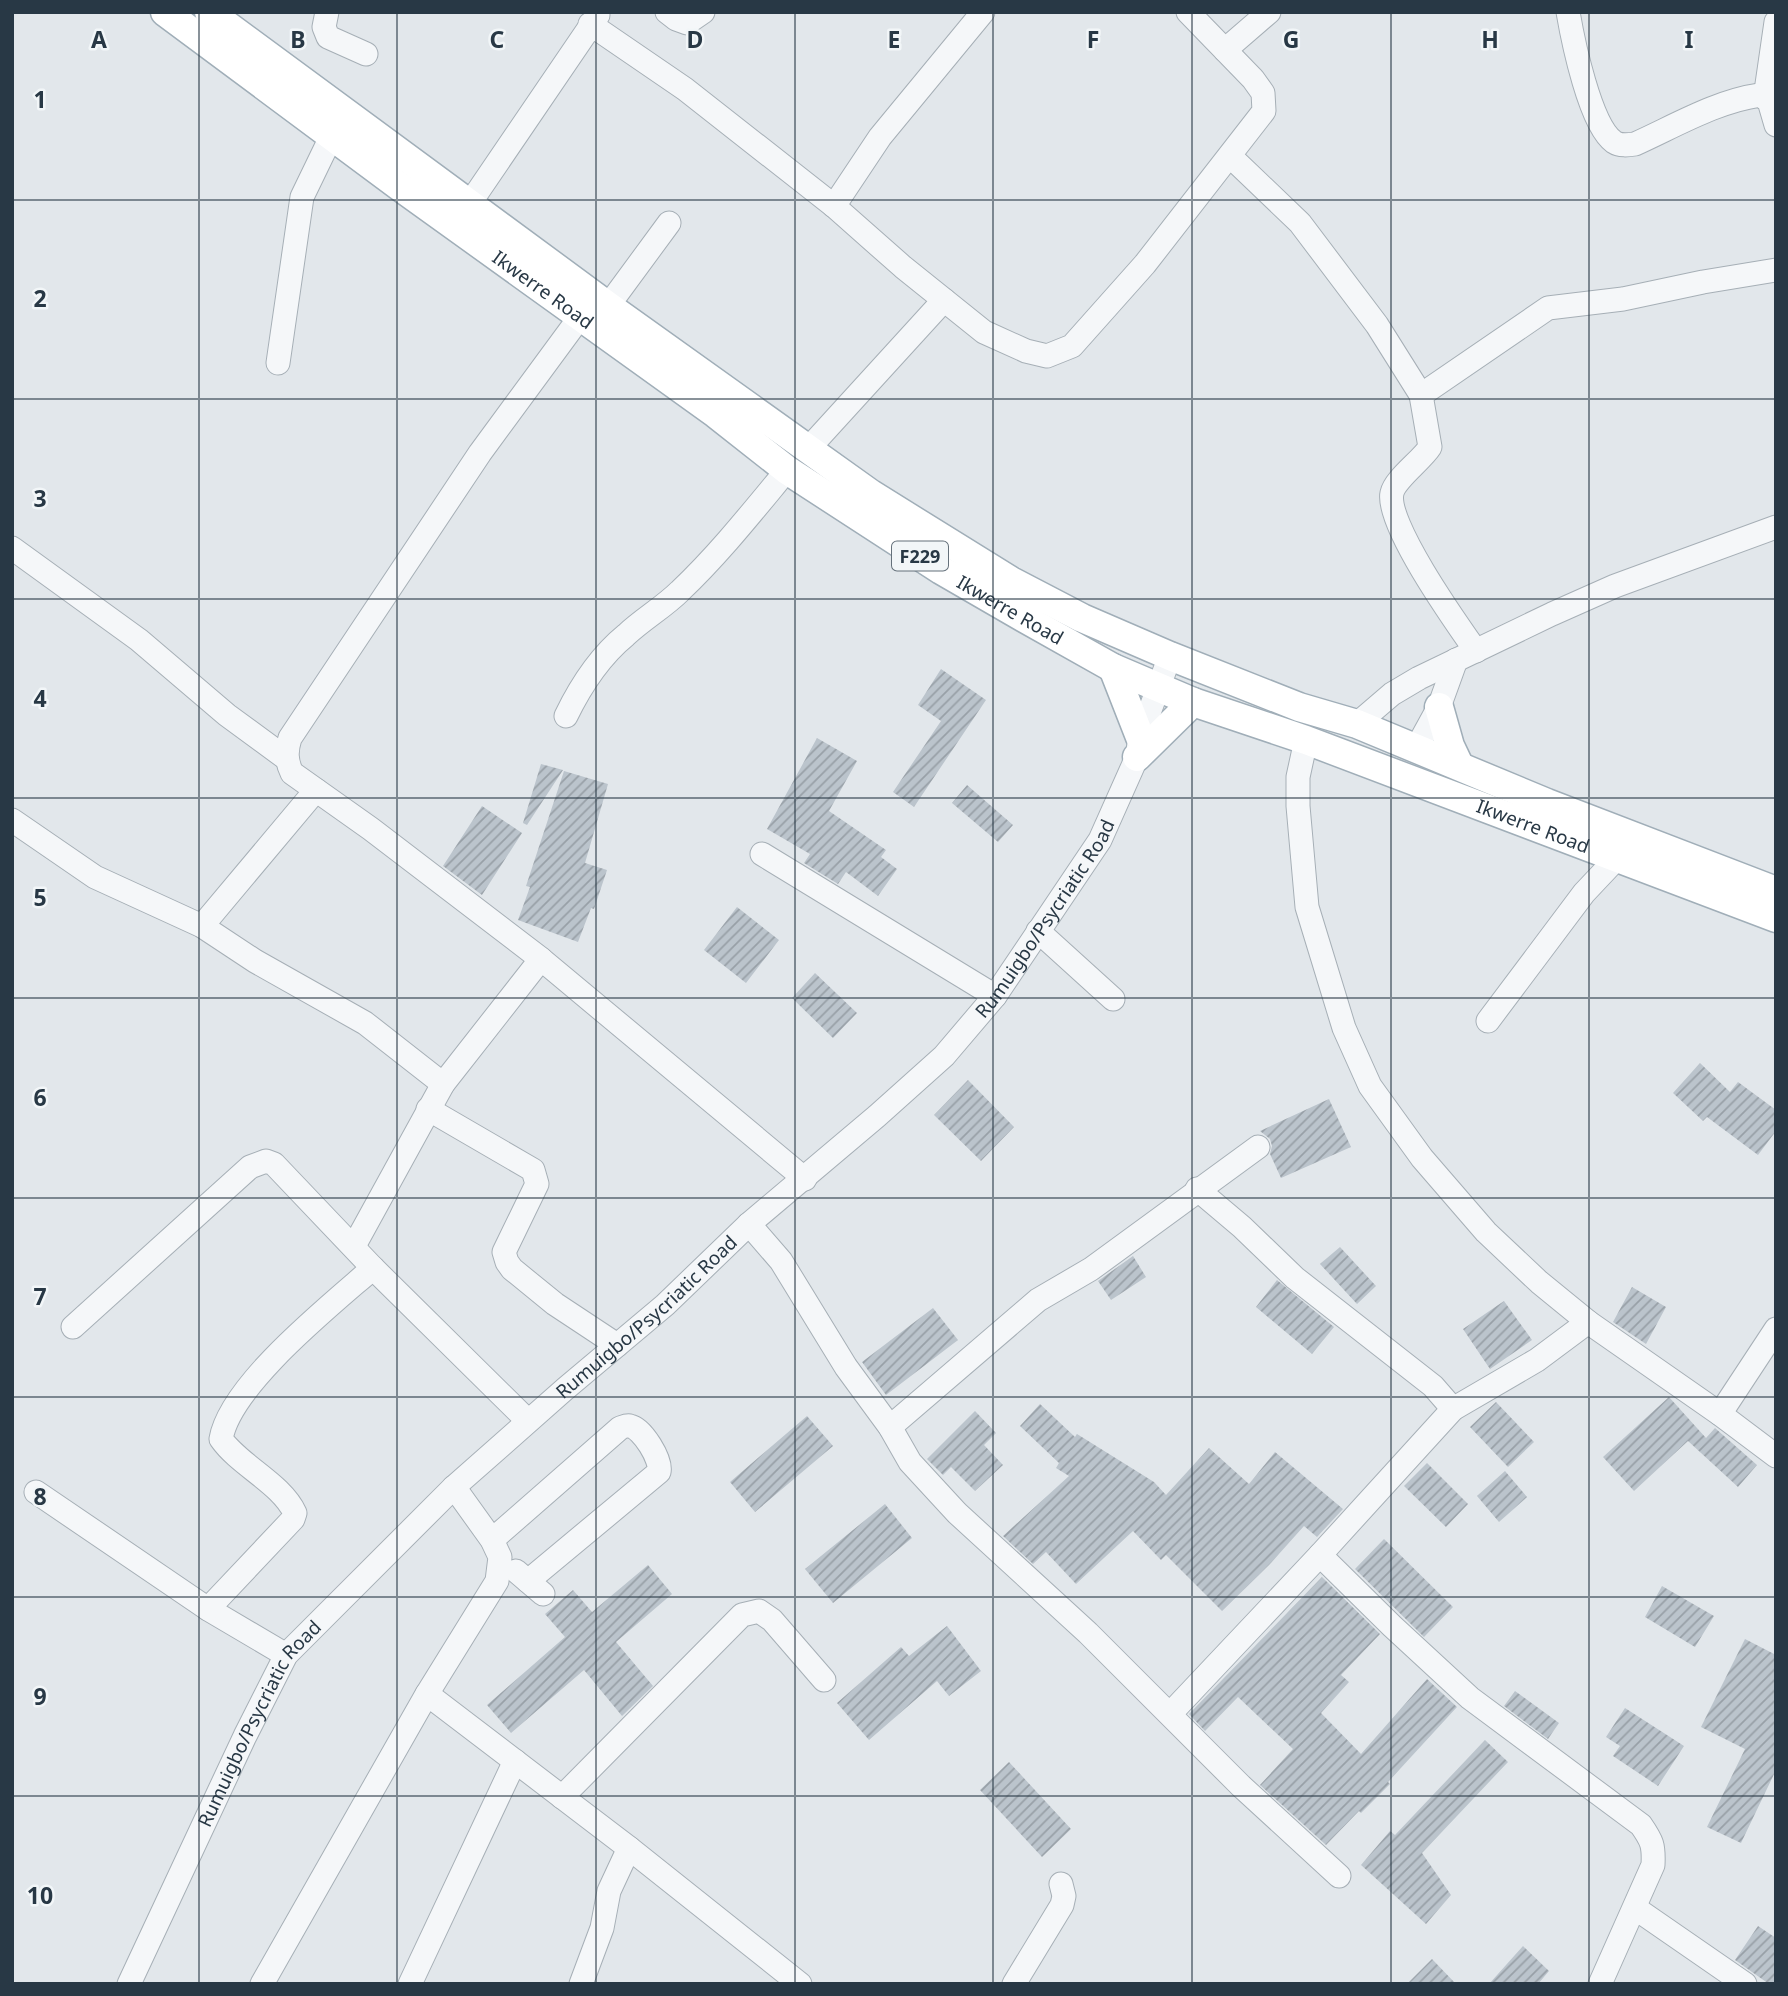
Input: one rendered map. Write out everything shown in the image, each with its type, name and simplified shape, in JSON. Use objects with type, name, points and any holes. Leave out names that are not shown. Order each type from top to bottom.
[{"type":"main road","name":"Ikwerre Road","points":[[165,12],[716,414],[787,470],[941,570],[1113,668],[1193,702],[1306,740],[1776,918]]},
{"type":"main road","name":"Ikwerre Road","points":[[209,12],[608,306],[871,495],[1011,581],[1082,618],[1170,656],[1299,706],[1357,724],[1547,803],[1776,891]]},
{"type":"main road","points":[[1113,668],[1139,747],[1193,702]]},
{"type":"main road","points":[[1439,706],[1450,746],[1459,765]]},
{"type":"street","points":[[327,12],[324,27],[328,37],[366,54]]},
{"type":"street","points":[[667,12],[687,23],[703,12]]},
{"type":"street","points":[[834,206],[880,137],[983,12]]},
{"type":"street","points":[[470,203],[595,18],[834,206],[984,332],[1026,351],[1047,356],[1072,346],[1145,264],[1264,111],[1263,93],[1188,12]]},
{"type":"street","points":[[1226,50],[1269,12]]},
{"type":"street","points":[[1568,12],[1576,57],[1591,103],[1606,133],[1614,142],[1635,144],[1742,98],[1760,95],[1769,102],[1776,125]]},
{"type":"street","points":[[1765,99],[1776,22]]},
{"type":"street","points":[[278,363],[302,197],[332,135]]},
{"type":"street","points":[[1230,156],[1300,223],[1377,325],[1421,395],[1430,447],[1399,482],[1392,493],[1393,505],[1400,527],[1466,656]]},
{"type":"street","points":[[608,306],[669,223]]},
{"type":"street","points":[[1421,395],[1548,308],[1623,299],[1703,282],[1776,271]]},
{"type":"street","points":[[809,448],[944,300]]},
{"type":"street","points":[[580,317],[480,453],[395,578],[290,738],[287,759],[292,773],[541,959],[805,1179]]},
{"type":"street","points":[[566,716],[580,686],[607,653],[696,576],[787,470]]},
{"type":"street","points":[[1357,724],[1392,694],[1466,656],[1615,586],[1776,527]]},
{"type":"street","points":[[12,548],[139,640],[227,715],[287,759]]},
{"type":"street","name":"Rumuigbo/Psycriatic Road","points":[[129,1984],[245,1736],[286,1655],[454,1487],[944,1056],[995,996],[1100,840],[1139,747],[1170,656]]},
{"type":"street","points":[[1416,749],[1466,656]]},
{"type":"street","points":[[1306,740],[1298,777],[1298,806],[1307,907],[1344,1028],[1370,1086],[1422,1158],[1486,1232],[1539,1282],[1588,1322],[1720,1414],[1776,1457]]},
{"type":"street","points":[[202,926],[316,790]]},
{"type":"street","points":[[12,820],[94,877],[202,926],[255,961],[365,1023],[443,1084]]},
{"type":"street","points":[[762,854],[995,996]]},
{"type":"street","points":[[1488,1021],[1584,893],[1617,858]]},
{"type":"street","points":[[1038,930],[1113,999]]},
{"type":"street","points":[[354,1246],[443,1084],[541,959]]},
{"type":"street","points":[[428,1109],[533,1170],[537,1184],[505,1252],[507,1262],[555,1304],[617,1345]]},
{"type":"street","points":[[890,1427],[1038,1300],[1091,1269],[1258,1147]]},
{"type":"street","points":[[73,1327],[250,1167],[266,1161],[274,1164],[373,1268],[528,1422]]},
{"type":"street","points":[[1197,1189],[1242,1227],[1295,1278],[1433,1386],[1453,1409]]},
{"type":"street","points":[[750,1224],[781,1261],[846,1367],[890,1427],[910,1462],[957,1513],[1088,1633],[1241,1786],[1339,1876]]},
{"type":"street","points":[[208,1609],[293,1519],[295,1513],[286,1499],[231,1452],[221,1439],[228,1415],[275,1356],[373,1268]]},
{"type":"street","points":[[1170,1714],[1453,1409],[1537,1360],[1588,1322]]},
{"type":"street","points":[[1720,1414],[1776,1329]]},
{"type":"street","points":[[262,1984],[427,1694],[497,1581],[496,1549],[620,1428],[628,1425],[635,1427],[661,1465],[659,1472],[536,1588],[496,1549],[454,1487]]},
{"type":"street","points":[[36,1492],[208,1609],[286,1655]]},
{"type":"street","points":[[1320,1555],[1470,1698],[1641,1825],[1654,1847],[1653,1865],[1600,1984]]},
{"type":"street","points":[[562,1797],[742,1615],[759,1611],[772,1620],[824,1679]]},
{"type":"street","points":[[427,1694],[800,1984]]},
{"type":"street","points":[[410,1984],[515,1761]]},
{"type":"street","points":[[581,1984],[602,1928],[609,1891],[629,1849]]},
{"type":"street","points":[[1014,1984],[1062,1905],[1064,1896],[1061,1884]]},
{"type":"street","points":[[1635,1908],[1745,1984]]},
{"type":"building","points":[[941,669],[986,700],[914,807],[893,792],[941,721],[918,705]]},
{"type":"building","points":[[817,738],[857,761],[829,811],[886,850],[881,857],[897,869],[878,896],[846,872],[838,884],[804,863],[810,854],[767,829]]},
{"type":"building","points":[[541,764],[563,770],[527,825],[523,823]]},
{"type":"building","points":[[564,771],[608,784],[585,863],[607,870],[594,909],[591,908],[578,942],[518,920],[530,887],[526,886]]},
{"type":"building","points":[[967,785],[1013,825],[998,842],[952,803]]},
{"type":"building","points":[[482,806],[522,833],[482,895],[443,866]]},
{"type":"building","points":[[737,907],[779,940],[746,983],[704,950]]},
{"type":"building","points":[[815,973],[857,1013],[833,1038],[792,998]]},
{"type":"building","points":[[1700,1063],[1730,1092],[1738,1082],[1776,1110],[1776,1131],[1758,1155],[1707,1117],[1703,1121],[1673,1093]]},
{"type":"building","points":[[968,1080],[1014,1127],[981,1161],[934,1115]]},
{"type":"building","points":[[1329,1099],[1351,1147],[1281,1178],[1270,1154],[1270,1139],[1260,1131]]},
{"type":"building","points":[[1340,1247],[1376,1286],[1357,1304],[1320,1264]]},
{"type":"building","points":[[1133,1256],[1146,1277],[1111,1300],[1098,1281]]},
{"type":"building","points":[[1277,1280],[1334,1327],[1312,1354],[1256,1307]]},
{"type":"building","points":[[1632,1287],[1666,1307],[1646,1344],[1613,1322]]},
{"type":"building","points":[[1504,1301],[1532,1340],[1490,1369],[1463,1329]]},
{"type":"building","points":[[933,1308],[958,1340],[886,1395],[862,1362]]},
{"type":"building","points":[[1669,1397],[1706,1438],[1715,1428],[1757,1465],[1738,1487],[1688,1441],[1634,1491],[1603,1457]]},
{"type":"building","points":[[1496,1402],[1534,1442],[1508,1467],[1470,1427]]},
{"type":"building","points":[[1040,1404],[1075,1437],[1077,1434],[1154,1482],[1166,1495],[1209,1448],[1249,1484],[1275,1452],[1343,1509],[1317,1537],[1304,1526],[1222,1611],[1166,1555],[1161,1560],[1133,1531],[1076,1584],[1046,1552],[1033,1564],[1003,1536],[1069,1476],[1056,1468],[1059,1463],[1020,1426]]},
{"type":"building","points":[[975,1411],[996,1433],[984,1445],[1003,1465],[975,1491],[951,1467],[943,1475],[927,1459]]},
{"type":"building","points":[[807,1416],[833,1446],[755,1512],[730,1482]]},
{"type":"building","points":[[1427,1463],[1468,1504],[1446,1527],[1404,1486]]},
{"type":"building","points":[[1505,1471],[1527,1497],[1499,1522],[1477,1496]]},
{"type":"building","points":[[885,1504],[912,1538],[833,1603],[805,1569]]},
{"type":"building","points":[[1384,1539],[1453,1607],[1424,1637],[1355,1569]]},
{"type":"building","points":[[648,1565],[672,1594],[616,1642],[653,1686],[622,1716],[584,1670],[511,1733],[487,1705],[565,1637],[545,1614],[573,1590],[592,1612]]},
{"type":"building","points":[[1322,1577],[1380,1634],[1341,1675],[1349,1682],[1321,1713],[1361,1754],[1427,1679],[1457,1707],[1388,1782],[1390,1784],[1326,1845],[1260,1785],[1293,1749],[1238,1697],[1205,1731],[1189,1714]]},
{"type":"building","points":[[1662,1586],[1714,1616],[1695,1647],[1645,1617]]},
{"type":"building","points":[[947,1626],[981,1671],[949,1696],[937,1681],[869,1740],[837,1703],[901,1647],[909,1656]]},
{"type":"building","points":[[1745,1639],[1776,1655],[1776,1770],[1741,1843],[1707,1827],[1745,1749],[1701,1727]]},
{"type":"building","points":[[1515,1691],[1559,1723],[1548,1739],[1504,1706]]},
{"type":"building","points":[[1625,1708],[1684,1746],[1658,1786],[1613,1756],[1620,1746],[1606,1737]]},
{"type":"building","points":[[1485,1740],[1508,1762],[1422,1853],[1451,1895],[1426,1924],[1361,1865],[1390,1831],[1395,1835]]},
{"type":"building","points":[[1009,1762],[1071,1829],[1042,1857],[980,1790]]},
{"type":"building","points":[[1758,1926],[1776,1938],[1776,1984],[1769,1984],[1735,1960]]},
{"type":"building","points":[[1523,1946],[1549,1971],[1538,1984],[1489,1984]]},
{"type":"building","points":[[1432,1959],[1456,1984],[1407,1984]]}]
